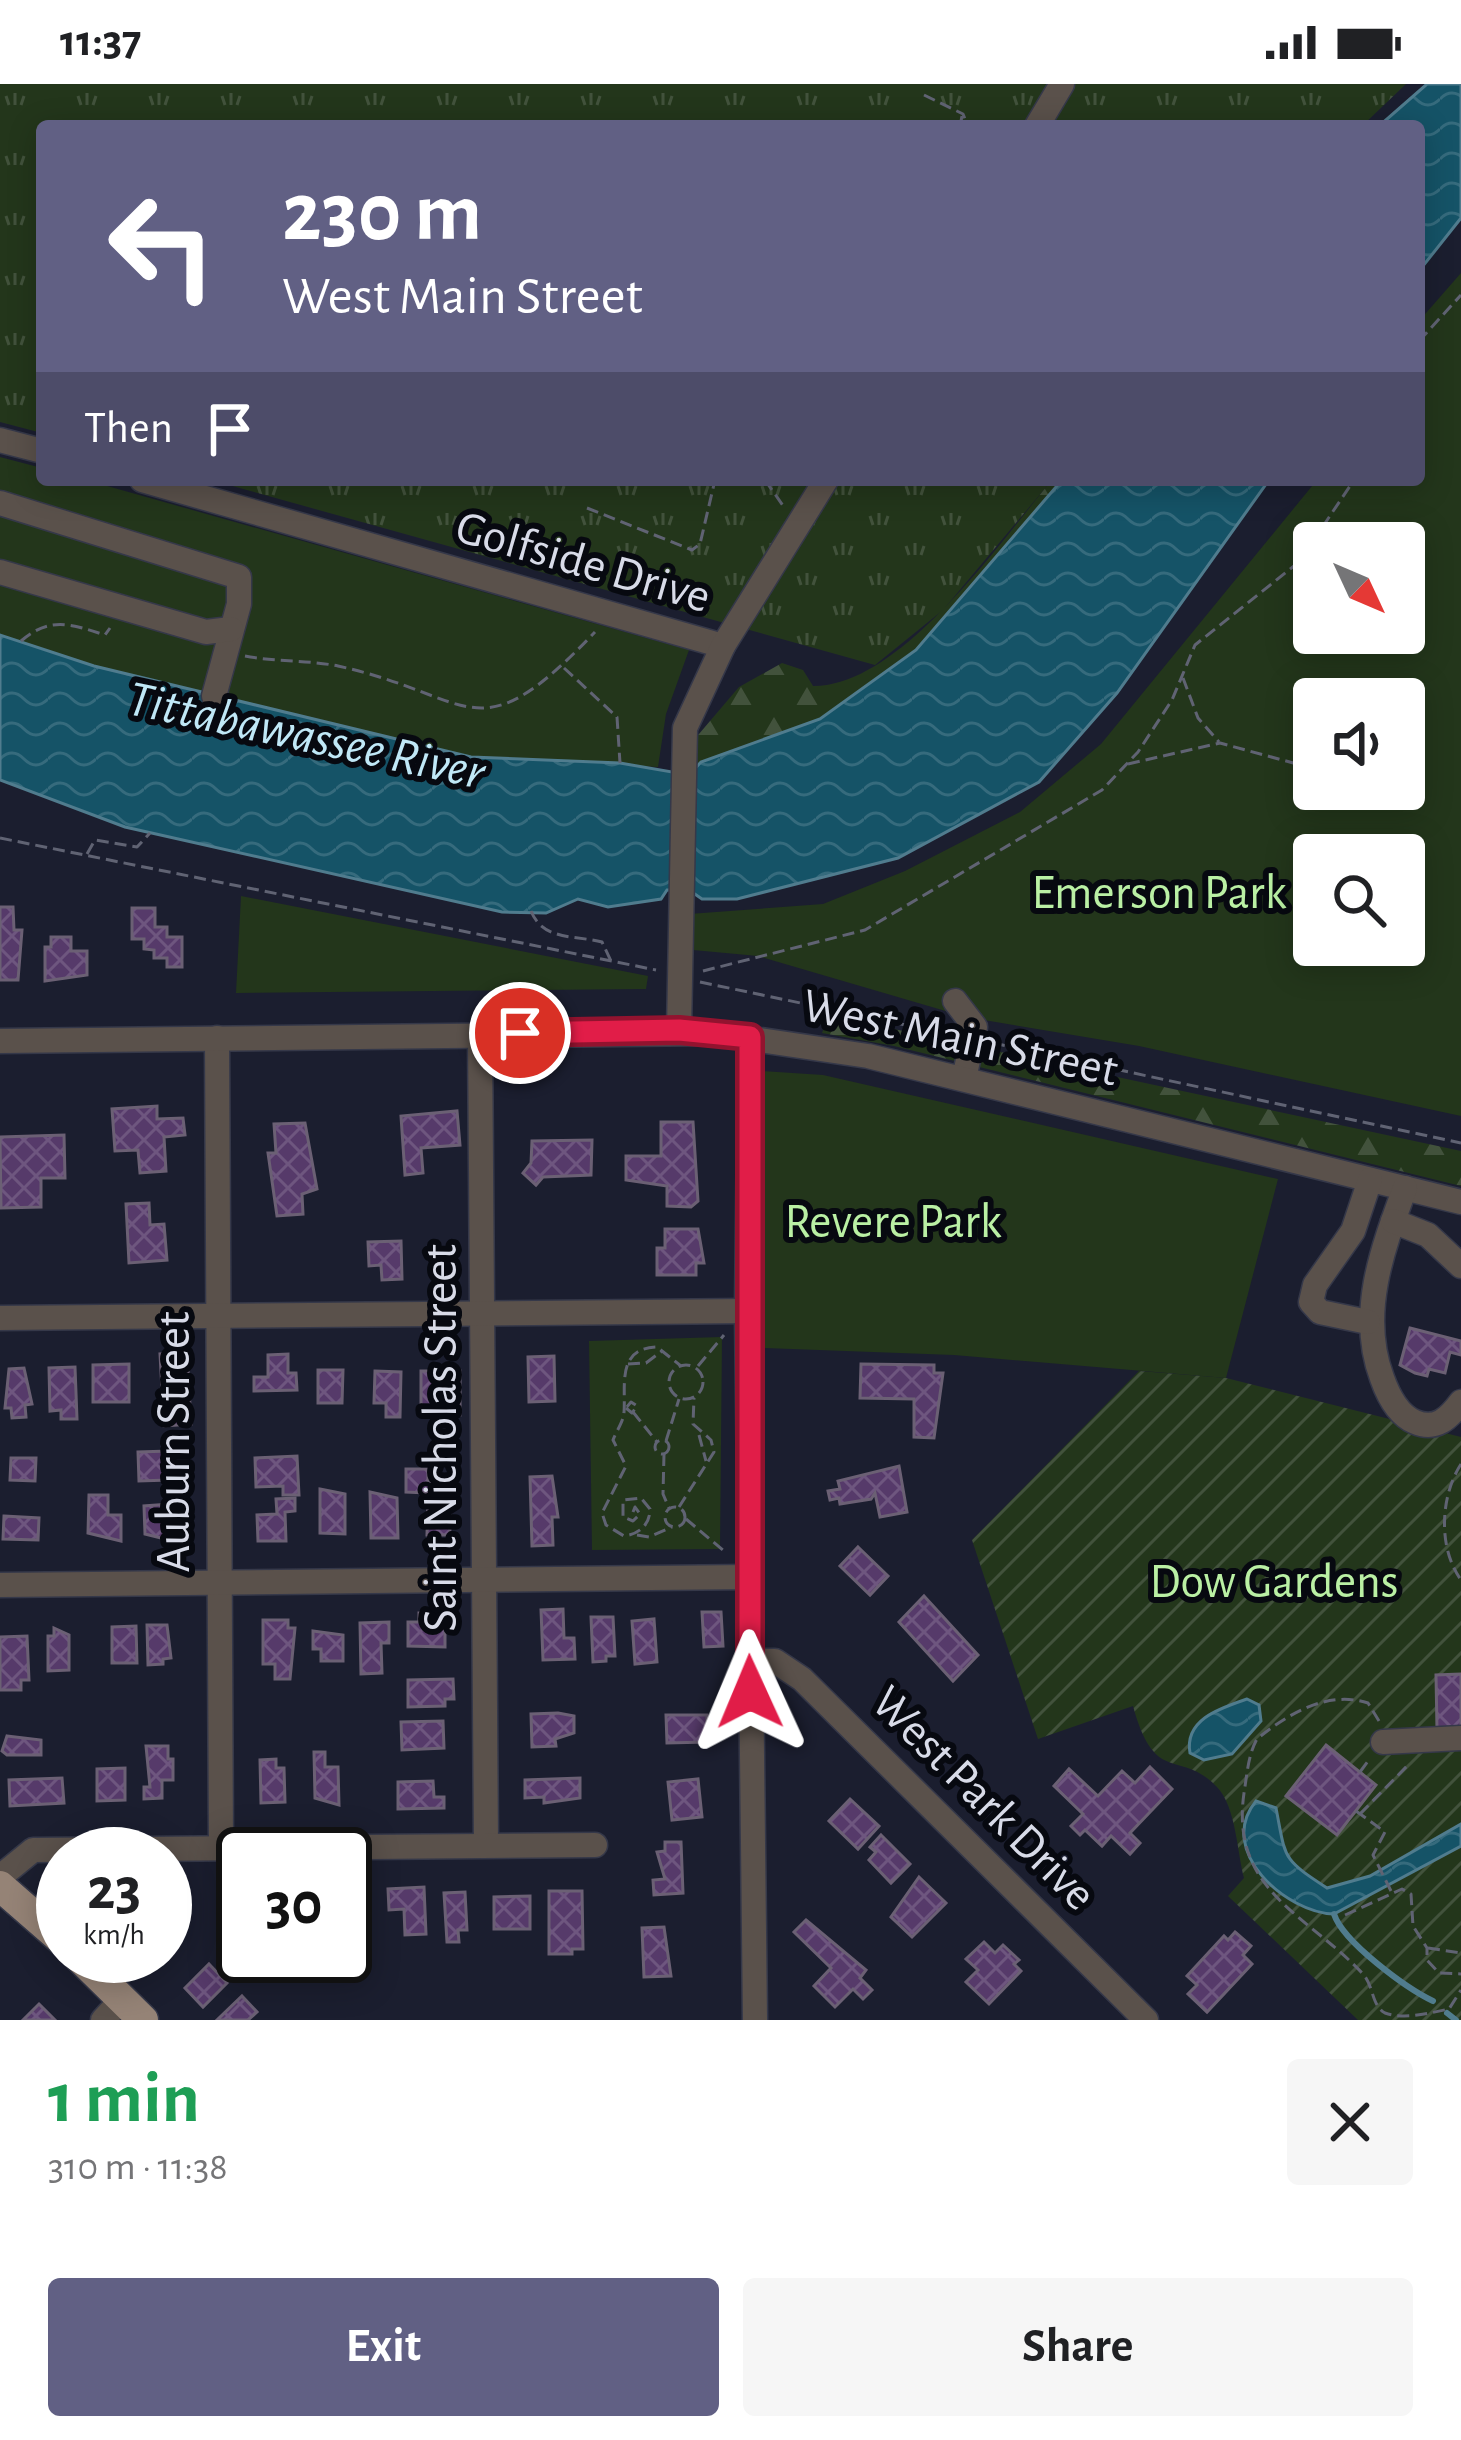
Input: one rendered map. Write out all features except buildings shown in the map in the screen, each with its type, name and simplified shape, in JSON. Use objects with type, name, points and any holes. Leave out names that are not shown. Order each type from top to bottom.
[{"type":"main road","points":[[0,1886],[36,1917]]},
{"type":"main road","points":[[99,1983],[123,2013]]},
{"type":"street","points":[[1041,120],[1062,84]]},
{"type":"street","points":[[2,448],[36,451]]},
{"type":"street","name":"Golfside Drive","points":[[163,486],[723,646]]},
{"type":"street","points":[[679,1030],[685,728],[723,646],[822,486]]},
{"type":"street","points":[[0,503],[239,578],[214,696]]},
{"type":"street","points":[[0,572],[229,640]]},
{"type":"street","points":[[955,1001],[967,1010],[975,1027],[964,1078]]},
{"type":"street","name":"West Main Street","points":[[0,1041],[679,1030],[750,1037],[964,1078],[1461,1202]]},
{"type":"street","name":"Saint Nicholas Street","points":[[480,1034],[486,1843]]},
{"type":"street","points":[[750,1037],[747,1311],[755,2020]]},
{"type":"street","name":"Auburn Street","points":[[217,1038],[221,1827]]},
{"type":"street","points":[[1368,1322],[1320,1312],[1311,1302],[1315,1285],[1353,1232],[1370,1180]]},
{"type":"street","points":[[1405,1188],[1368,1322],[1388,1394],[1408,1418],[1430,1426],[1443,1422],[1461,1402]]},
{"type":"street","points":[[1393,1221],[1428,1235],[1461,1266]]},
{"type":"street","points":[[0,1318],[747,1311]]},
{"type":"street","points":[[0,1585],[749,1577]]},
{"type":"street","name":"West Park Drive","points":[[749,1661],[775,1661],[802,1679],[1146,2020]]},
{"type":"street","points":[[1383,1742],[1461,1738]]},
{"type":"street","points":[[372,1844],[595,1845]]},
{"type":"street","points":[[0,1877],[33,1850],[216,1846]]},
{"type":"path","points":[[923,94],[963,114],[966,120]]},
{"type":"path","points":[[962,120],[963,114]]},
{"type":"path","points":[[1425,334],[1461,295]]},
{"type":"path","points":[[587,508],[692,550],[700,544],[714,486]]},
{"type":"path","points":[[770,486],[785,508]]},
{"type":"path","points":[[678,977],[865,930],[1102,790],[1127,764],[1195,645],[1299,562],[1350,486]]},
{"type":"path","points":[[21,641],[39,627],[61,622],[105,634],[113,621]]},
{"type":"path","points":[[229,640],[337,666],[462,709],[500,709],[539,688],[596,632]]},
{"type":"path","points":[[563,667],[617,717],[620,763]]},
{"type":"path","points":[[1182,675],[1198,718],[1220,743]]},
{"type":"path","points":[[1127,764],[1220,743],[1293,763]]},
{"type":"path","points":[[87,856],[95,840],[137,847],[150,832]]},
{"type":"path","points":[[0,838],[1461,1143]]},
{"type":"path","points":[[531,911],[536,922],[555,935],[602,942],[610,962]]},
{"type":"path","points":[[696,1368],[724,1335]]},
{"type":"path","points":[[625,1409],[621,1391],[628,1364],[640,1349],[662,1349],[681,1366],[696,1368]]},
{"type":"path","points":[[628,1364],[646,1363],[662,1349]]},
{"type":"path","points":[[680,1398],[669,1382],[681,1366]]},
{"type":"path","points":[[696,1368],[703,1383],[694,1398],[706,1462]]},
{"type":"path","points":[[680,1398],[694,1398]]},
{"type":"path","points":[[673,1526],[665,1520],[669,1508],[664,1494],[664,1454],[680,1398]]},
{"type":"path","points":[[633,1412],[634,1402],[625,1409],[613,1440],[626,1466],[602,1513],[616,1533],[649,1537],[685,1518]]},
{"type":"path","points":[[625,1409],[633,1412],[657,1442],[656,1451],[664,1454]]},
{"type":"path","points":[[679,1508],[714,1445],[698,1434]]},
{"type":"path","points":[[657,1442],[666,1442]]},
{"type":"path","points":[[1461,1464],[1452,1480],[1445,1519],[1449,1558],[1461,1580]]},
{"type":"path","points":[[633,1512],[635,1507],[640,1514],[633,1521],[623,1517],[621,1505],[628,1497],[640,1498],[650,1509],[646,1525],[635,1533]]},
{"type":"path","points":[[669,1508],[679,1508]]},
{"type":"path","points":[[679,1508],[724,1551]]},
{"type":"path","points":[[1383,1742],[1375,1708],[1343,1698],[1308,1706],[1257,1739],[1242,1807],[1250,1864],[1268,1891],[1322,1932],[1368,1979],[1378,2008],[1389,2015],[1449,2009],[1461,1990]]},
{"type":"path","points":[[1393,1895],[1372,1855],[1384,1832],[1358,1812],[1411,1761],[1415,1741]]},
{"type":"path","points":[[1345,1915],[1402,1889],[1411,1894],[1413,1926],[1432,1967],[1461,1974]]},
{"type":"path","points":[[1426,1948],[1461,1953]]},
{"type":"green space","points":[[0,84],[1406,84],[1368,120],[36,120],[36,431],[0,422]]},
{"type":"green space","name":"Emerson Park","points":[[1461,273],[1461,1116],[1139,1046],[966,1017],[758,956],[693,950],[689,914],[823,904],[905,871],[1020,812],[1101,744],[1312,486],[1425,486],[1425,314]]},
{"type":"green space","points":[[0,457],[36,466],[36,486],[107,486],[689,650],[666,714],[658,767],[471,757],[94,666],[0,635]]},
{"type":"green space","points":[[233,486],[1047,486],[943,610],[875,665]]},
{"type":"green space","points":[[1047,486],[1057,486],[916,650],[820,719],[701,762],[694,772],[693,741],[739,687],[782,663],[803,670],[813,686],[846,680],[880,663],[913,638],[976,573]]},
{"type":"green space","points":[[241,896],[648,976],[646,989],[236,993]]},
{"type":"green space","points":[[829,1015],[1461,1151],[1461,1186],[894,1046],[822,1033]]},
{"type":"green space","name":"Revere Park","points":[[762,1071],[823,1075],[1278,1179],[1226,1378],[954,1355],[765,1348]]},
{"type":"green space","points":[[722,1337],[720,1549],[592,1550],[589,1341]]},
{"type":"green space","name":"Dow Gardens","points":[[1139,1371],[1226,1378],[1461,1437],[1461,2020],[1358,2020],[1228,1896],[1244,1878],[1223,1796],[1204,1776],[1159,1757],[1141,1731],[1133,1706],[1038,1739],[972,1540]]},
{"type":"water","points":[[1427,84],[1461,84],[1461,218],[1425,263],[1425,120],[1386,120]]},
{"type":"water","name":"Tittabawassee River","points":[[1057,486],[1265,486],[1117,693],[1039,782],[898,858],[737,899],[702,899],[689,890],[667,890],[661,899],[608,907],[578,899],[546,913],[502,912],[125,827],[0,780],[0,635],[94,666],[471,757],[620,763],[689,775],[701,762],[820,719],[916,650]]},
{"type":"water","points":[[1247,1699],[1259,1705],[1261,1721],[1232,1754],[1204,1760],[1190,1753],[1199,1723]]},
{"type":"water","points":[[1256,1801],[1276,1808],[1288,1856],[1327,1888],[1370,1876],[1461,1824],[1461,1846],[1334,1914],[1315,1911],[1278,1891],[1250,1858],[1244,1840],[1246,1820]]},
{"type":"waterway","points":[[1334,1914],[1362,1950],[1433,2001]]},
{"type":"waterway","points":[[1447,2013],[1456,2020]]},
{"type":"route","points":[[520,1033],[679,1030],[750,1037],[750,1692]]}]
